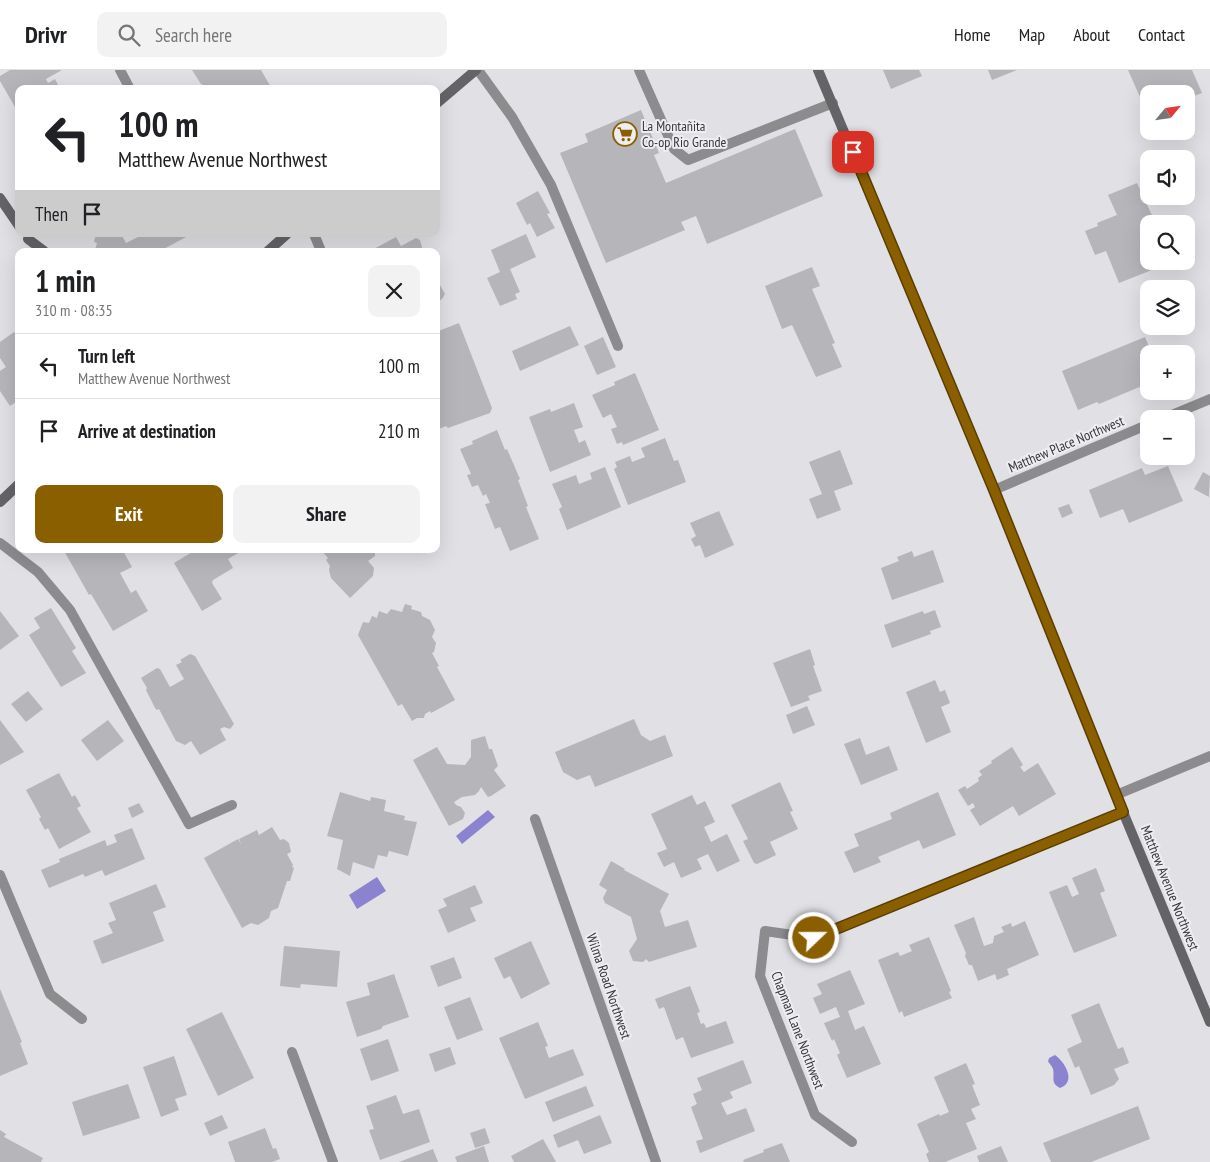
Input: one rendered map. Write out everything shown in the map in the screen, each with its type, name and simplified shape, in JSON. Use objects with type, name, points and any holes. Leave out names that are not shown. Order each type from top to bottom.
[{"type":"street","points":[[120,70],[128,85]]},
{"type":"street","points":[[440,101],[477,70],[512,117],[551,185],[618,346]]},
{"type":"street","points":[[639,70],[674,149],[688,160],[833,103]]},
{"type":"street","name":"Matthew Avenue Northwest","points":[[818,70],[994,490],[1116,795],[1210,1022]]},
{"type":"street","points":[[0,198],[15,220]]},
{"type":"street","points":[[27,237],[40,248]]},
{"type":"street","points":[[271,248],[284,237]]},
{"type":"street","points":[[1183,410],[1210,398]]},
{"type":"street","name":"Matthew Place Northwest","points":[[994,490],[1140,428]]},
{"type":"street","points":[[0,502],[15,488]]},
{"type":"street","points":[[0,543],[38,572],[70,610],[188,824],[232,805]]},
{"type":"street","points":[[1116,795],[1210,756]]},
{"type":"street","name":"Chapman Lane Northwest","points":[[852,1142],[815,1115],[760,976],[765,931],[814,938],[1123,812]]},
{"type":"street","name":"Wilma Road Northwest","points":[[535,819],[656,1162]]},
{"type":"street","points":[[0,875],[50,994],[82,1019]]},
{"type":"street","points":[[292,1052],[333,1162]]},
{"type":"shaded area","points":[[488,810],[495,817],[462,844],[456,836]]},
{"type":"shaded area","points":[[377,877],[386,891],[357,909],[349,895]]},
{"type":"shaded area","points":[[1055,1055],[1062,1062],[1069,1077],[1065,1085],[1060,1088],[1054,1082],[1053,1068],[1048,1062],[1049,1058]]},
{"type":"building","points":[[10,70],[62,70],[46,79],[48,83],[55,79],[58,85],[15,85],[15,107],[0,81],[0,76]]},
{"type":"building","points":[[192,70],[261,70],[270,85],[203,85]]},
{"type":"building","points":[[883,70],[919,70],[922,76],[891,89]]},
{"type":"building","points":[[988,70],[1017,70],[992,80]]},
{"type":"building","points":[[1128,70],[1192,70],[1202,93],[1195,96],[1195,85],[1140,85],[1140,97]]},
{"type":"building","points":[[641,110],[659,153],[654,155],[666,183],[795,129],[823,196],[707,244],[696,216],[681,222],[685,230],[606,263],[560,153],[588,142],[585,134]]},
{"type":"building","points":[[1137,183],[1140,189],[1140,205],[1147,205],[1152,215],[1140,215],[1140,270],[1152,270],[1119,283],[1106,251],[1095,255],[1085,231],[1098,226],[1097,223],[1117,215],[1108,195]]},
{"type":"building","points":[[538,191],[550,213],[547,214],[555,228],[537,237],[530,223],[527,225],[516,203]]},
{"type":"building","points":[[526,234],[536,257],[510,269],[520,292],[515,294],[517,299],[500,306],[487,278],[500,272],[491,250]]},
{"type":"building","points":[[95,237],[123,237],[126,243],[138,237],[186,237],[166,248],[96,248],[97,243],[94,242]]},
{"type":"building","points":[[396,237],[401,246],[416,238],[420,240],[422,248],[376,248]]},
{"type":"building","points":[[812,267],[820,286],[812,289],[835,343],[832,344],[842,367],[816,377],[792,325],[782,329],[765,286]]},
{"type":"building","points":[[440,285],[445,294],[440,300]]},
{"type":"building","points":[[459,323],[492,408],[490,413],[448,428],[446,426],[440,428],[440,330]]},
{"type":"building","points":[[570,326],[579,345],[520,371],[512,351]]},
{"type":"building","points":[[14,332],[15,333],[15,403],[10,406],[0,391],[0,371],[6,367],[0,358],[0,342]]},
{"type":"building","points":[[603,337],[616,367],[597,375],[584,346]]},
{"type":"building","points":[[1145,337],[1148,345],[1140,345],[1140,387],[1099,404],[1097,402],[1078,410],[1062,371]]},
{"type":"building","points":[[635,373],[659,430],[623,445],[622,442],[617,444],[611,429],[617,427],[611,414],[603,418],[592,395],[615,385],[614,382]]},
{"type":"building","points":[[574,403],[583,427],[574,430],[579,443],[585,440],[591,455],[550,472],[529,417],[550,409],[551,412]]},
{"type":"building","points":[[497,430],[520,479],[518,480],[528,506],[526,507],[539,539],[510,551],[500,527],[495,529],[485,504],[490,503],[486,494],[483,496],[478,485],[472,487],[467,475],[471,474],[460,449],[473,444],[472,441]]},
{"type":"building","points":[[665,438],[674,461],[678,460],[686,482],[628,505],[614,469],[617,467],[615,462],[630,456],[632,462],[645,457],[641,448]]},
{"type":"building","points":[[840,450],[853,484],[834,491],[841,510],[817,519],[809,499],[822,494],[809,462]]},
{"type":"building","points":[[1168,466],[1183,501],[1129,523],[1123,509],[1100,518],[1089,490],[1142,468],[1145,475]]},
{"type":"building","points":[[605,467],[621,507],[567,530],[559,509],[562,507],[552,484],[576,475],[579,484],[592,479],[590,473]]},
{"type":"building","points":[[1203,472],[1210,476],[1209,497],[1194,489]]},
{"type":"building","points":[[1069,504],[1073,513],[1062,518],[1058,508]]},
{"type":"building","points":[[719,511],[734,545],[705,558],[700,545],[695,547],[691,539],[696,536],[690,523]]},
{"type":"building","points":[[933,550],[944,582],[892,600],[881,568],[899,561],[897,557],[912,551],[914,557]]},
{"type":"building","points":[[65,553],[124,553],[132,567],[120,573],[131,593],[136,590],[148,611],[113,631],[91,594],[89,595]]},
{"type":"building","points":[[190,553],[238,553],[228,559],[233,568],[213,580],[212,583],[222,599],[202,611],[174,563]]},
{"type":"building","points":[[324,553],[375,553],[375,556],[368,561],[374,568],[373,576],[350,598],[331,578],[330,566],[326,560],[328,558]]},
{"type":"building","points":[[405,604],[412,606],[411,609],[421,612],[422,616],[430,620],[435,630],[432,637],[436,643],[432,653],[439,666],[437,667],[455,700],[431,713],[430,711],[425,714],[424,718],[417,718],[412,721],[402,704],[398,706],[358,635],[363,622],[369,623],[372,616],[377,618],[379,611],[387,614],[391,609],[402,612]]},
{"type":"building","points":[[51,608],[76,648],[72,651],[86,673],[61,687],[29,635],[40,628],[34,618]]},
{"type":"building","points":[[935,610],[941,627],[930,631],[931,634],[892,648],[884,625],[923,611],[924,614]]},
{"type":"building","points":[[0,611],[19,636],[0,650]]},
{"type":"building","points":[[810,649],[815,665],[813,666],[822,691],[808,696],[810,700],[791,707],[773,663]]},
{"type":"building","points":[[190,654],[195,656],[234,724],[230,729],[224,727],[220,729],[226,740],[200,755],[191,741],[185,745],[176,741],[159,709],[155,708],[141,678],[157,668],[160,669],[170,687],[184,679],[176,665]]},
{"type":"building","points":[[935,680],[940,692],[945,690],[950,703],[941,707],[951,732],[926,743],[906,692]]},
{"type":"building","points":[[28,691],[43,709],[26,722],[11,704]]},
{"type":"building","points":[[807,706],[815,725],[793,734],[786,715]]},
{"type":"building","points":[[634,719],[641,735],[650,741],[665,735],[673,756],[595,787],[590,775],[577,780],[563,772],[555,752]]},
{"type":"building","points":[[0,720],[24,752],[0,765]]},
{"type":"building","points":[[108,720],[124,741],[97,761],[81,740]]},
{"type":"building","points":[[485,736],[498,766],[494,770],[506,786],[488,797],[481,787],[475,795],[462,797],[454,802],[465,813],[463,819],[449,826],[413,760],[437,747],[447,764],[465,765],[471,757],[471,740]]},
{"type":"building","points":[[860,738],[866,755],[889,746],[898,770],[861,785],[844,744]]},
{"type":"building","points":[[1012,747],[1023,765],[1020,767],[1024,772],[1038,763],[1056,794],[1019,816],[1013,806],[980,826],[970,810],[975,807],[973,803],[968,806],[958,790],[965,786],[967,789],[979,781],[978,778],[982,775],[979,771]]},
{"type":"building","points":[[59,773],[72,797],[75,795],[81,806],[77,808],[91,832],[59,849],[48,828],[45,830],[39,819],[41,817],[26,790]]},
{"type":"building","points":[[780,782],[793,811],[790,812],[798,829],[770,842],[776,855],[757,864],[754,863],[743,841],[748,839],[731,805]]},
{"type":"building","points":[[340,792],[370,801],[371,797],[386,800],[384,811],[405,816],[404,820],[417,822],[408,856],[389,851],[387,857],[378,855],[374,869],[353,862],[350,876],[337,869],[343,840],[327,836]]},
{"type":"building","points":[[938,792],[956,835],[923,849],[919,840],[878,857],[881,862],[854,873],[844,852],[859,846],[854,834],[892,819],[890,813]]},
{"type":"building","points":[[692,795],[697,805],[705,801],[715,822],[704,827],[711,842],[727,834],[740,861],[717,872],[708,854],[697,859],[702,869],[681,878],[674,862],[664,867],[657,853],[667,849],[651,814]]},
{"type":"building","points":[[139,803],[144,812],[132,818],[128,808]]},
{"type":"building","points":[[272,827],[280,840],[284,839],[289,843],[291,852],[287,854],[294,868],[290,881],[287,881],[278,908],[271,911],[269,918],[258,925],[251,923],[242,928],[204,858],[238,839],[241,844],[239,839],[257,830],[259,835]]},
{"type":"building","points":[[132,828],[145,859],[105,876],[102,870],[85,877],[83,874],[49,888],[41,870],[60,862],[59,859],[105,840],[107,846],[117,842],[114,835]]},
{"type":"building","points":[[611,861],[669,894],[660,911],[665,927],[688,920],[697,947],[649,962],[646,959],[643,962],[633,961],[629,951],[637,939],[631,917],[605,903],[603,898],[607,890],[599,885]]},
{"type":"building","points":[[1096,868],[1105,891],[1100,893],[1117,936],[1074,953],[1049,892],[1067,885],[1072,897],[1079,894],[1072,878]]},
{"type":"building","points":[[156,884],[166,907],[153,912],[164,941],[102,964],[93,941],[113,933],[108,923],[116,920],[109,903]]},
{"type":"building","points":[[475,885],[483,903],[470,908],[476,921],[448,933],[438,910],[447,906],[443,899]]},
{"type":"building","points":[[974,917],[984,946],[993,943],[994,936],[1004,932],[1001,927],[1011,923],[1012,927],[1025,921],[1039,955],[1007,969],[1009,975],[997,980],[995,974],[978,981],[972,965],[969,965],[965,956],[966,953],[954,925]]},
{"type":"building","points":[[929,937],[951,991],[949,992],[952,998],[904,1017],[902,1011],[899,1013],[878,960],[898,952],[900,956],[912,951],[909,945]]},
{"type":"building","points":[[531,941],[550,984],[521,999],[510,976],[504,979],[494,958]]},
{"type":"building","points":[[284,946],[340,951],[337,987],[301,984],[300,988],[280,986]]},
{"type":"building","points":[[454,957],[462,978],[438,987],[430,966]]},
{"type":"building","points":[[850,970],[865,1004],[848,1011],[855,1030],[864,1026],[881,1064],[847,1078],[837,1055],[840,1053],[824,1023],[840,1017],[836,1007],[820,1014],[813,998],[822,994],[817,984]]},
{"type":"building","points":[[394,974],[409,1017],[357,1037],[346,1002],[370,995],[367,983]]},
{"type":"building","points":[[690,986],[700,1012],[697,1013],[701,1024],[704,1023],[706,1028],[726,1021],[734,1043],[691,1058],[683,1037],[676,1040],[664,1007],[659,1009],[655,999]]},
{"type":"building","points":[[0,989],[22,1042],[20,1043],[28,1064],[0,1076]]},
{"type":"building","points":[[470,997],[483,1030],[457,1040],[444,1007]]},
{"type":"building","points":[[1099,1003],[1118,1049],[1123,1047],[1129,1063],[1114,1069],[1119,1079],[1114,1085],[1091,1095],[1079,1066],[1075,1068],[1067,1049],[1082,1042],[1071,1015]]},
{"type":"building","points":[[222,1012],[254,1078],[218,1096],[186,1029]]},
{"type":"building","points":[[538,1022],[548,1046],[545,1047],[549,1058],[573,1049],[584,1075],[525,1099],[499,1038]]},
{"type":"building","points":[[388,1039],[399,1071],[371,1081],[360,1049]]},
{"type":"building","points":[[450,1047],[456,1064],[435,1072],[429,1054]]},
{"type":"building","points":[[174,1056],[187,1095],[175,1099],[179,1110],[161,1117],[143,1067]]},
{"type":"building","points":[[743,1060],[752,1083],[730,1092],[733,1098],[721,1103],[727,1115],[746,1108],[755,1131],[700,1153],[696,1141],[703,1139],[691,1107],[697,1104],[693,1094],[702,1090],[697,1078]]},
{"type":"building","points":[[966,1063],[975,1084],[972,1085],[980,1105],[971,1109],[976,1119],[966,1123],[977,1149],[945,1162],[929,1162],[926,1154],[929,1152],[917,1124],[939,1114],[940,1116],[949,1112],[934,1077]]},
{"type":"building","points":[[128,1084],[140,1118],[83,1136],[72,1102]]},
{"type":"building","points":[[586,1086],[594,1106],[553,1122],[545,1102]]},
{"type":"building","points":[[396,1095],[403,1114],[419,1109],[430,1142],[380,1160],[369,1130],[374,1129],[366,1106]]},
{"type":"building","points":[[1138,1106],[1150,1139],[1091,1162],[1051,1162],[1043,1143]]},
{"type":"building","points":[[222,1115],[228,1128],[210,1136],[204,1123]]},
{"type":"building","points":[[600,1115],[612,1143],[584,1154],[578,1140],[558,1148],[553,1135]]},
{"type":"building","points":[[265,1128],[273,1149],[276,1148],[280,1159],[272,1162],[235,1162],[228,1142]]},
{"type":"building","points":[[485,1128],[490,1143],[475,1148],[470,1133]]},
{"type":"building","points":[[0,1130],[6,1134],[4,1137],[43,1158],[41,1162],[0,1162]]},
{"type":"building","points":[[543,1139],[556,1162],[514,1162],[511,1156]]},
{"type":"building","points":[[782,1143],[790,1162],[744,1162],[743,1160],[764,1152],[763,1150]]},
{"type":"building","points":[[484,1146],[489,1162],[457,1162],[455,1157]]},
{"type":"building","points":[[1001,1146],[1008,1162],[979,1162],[977,1156]]},
{"type":"building","points":[[433,1149],[438,1162],[399,1162]]},
{"type":"place","name":"La Montañita Co-op Rio Grande","points":[[625,134]]},
{"type":"route","points":[[814,938],[1123,812],[994,490],[853,152]]}]
